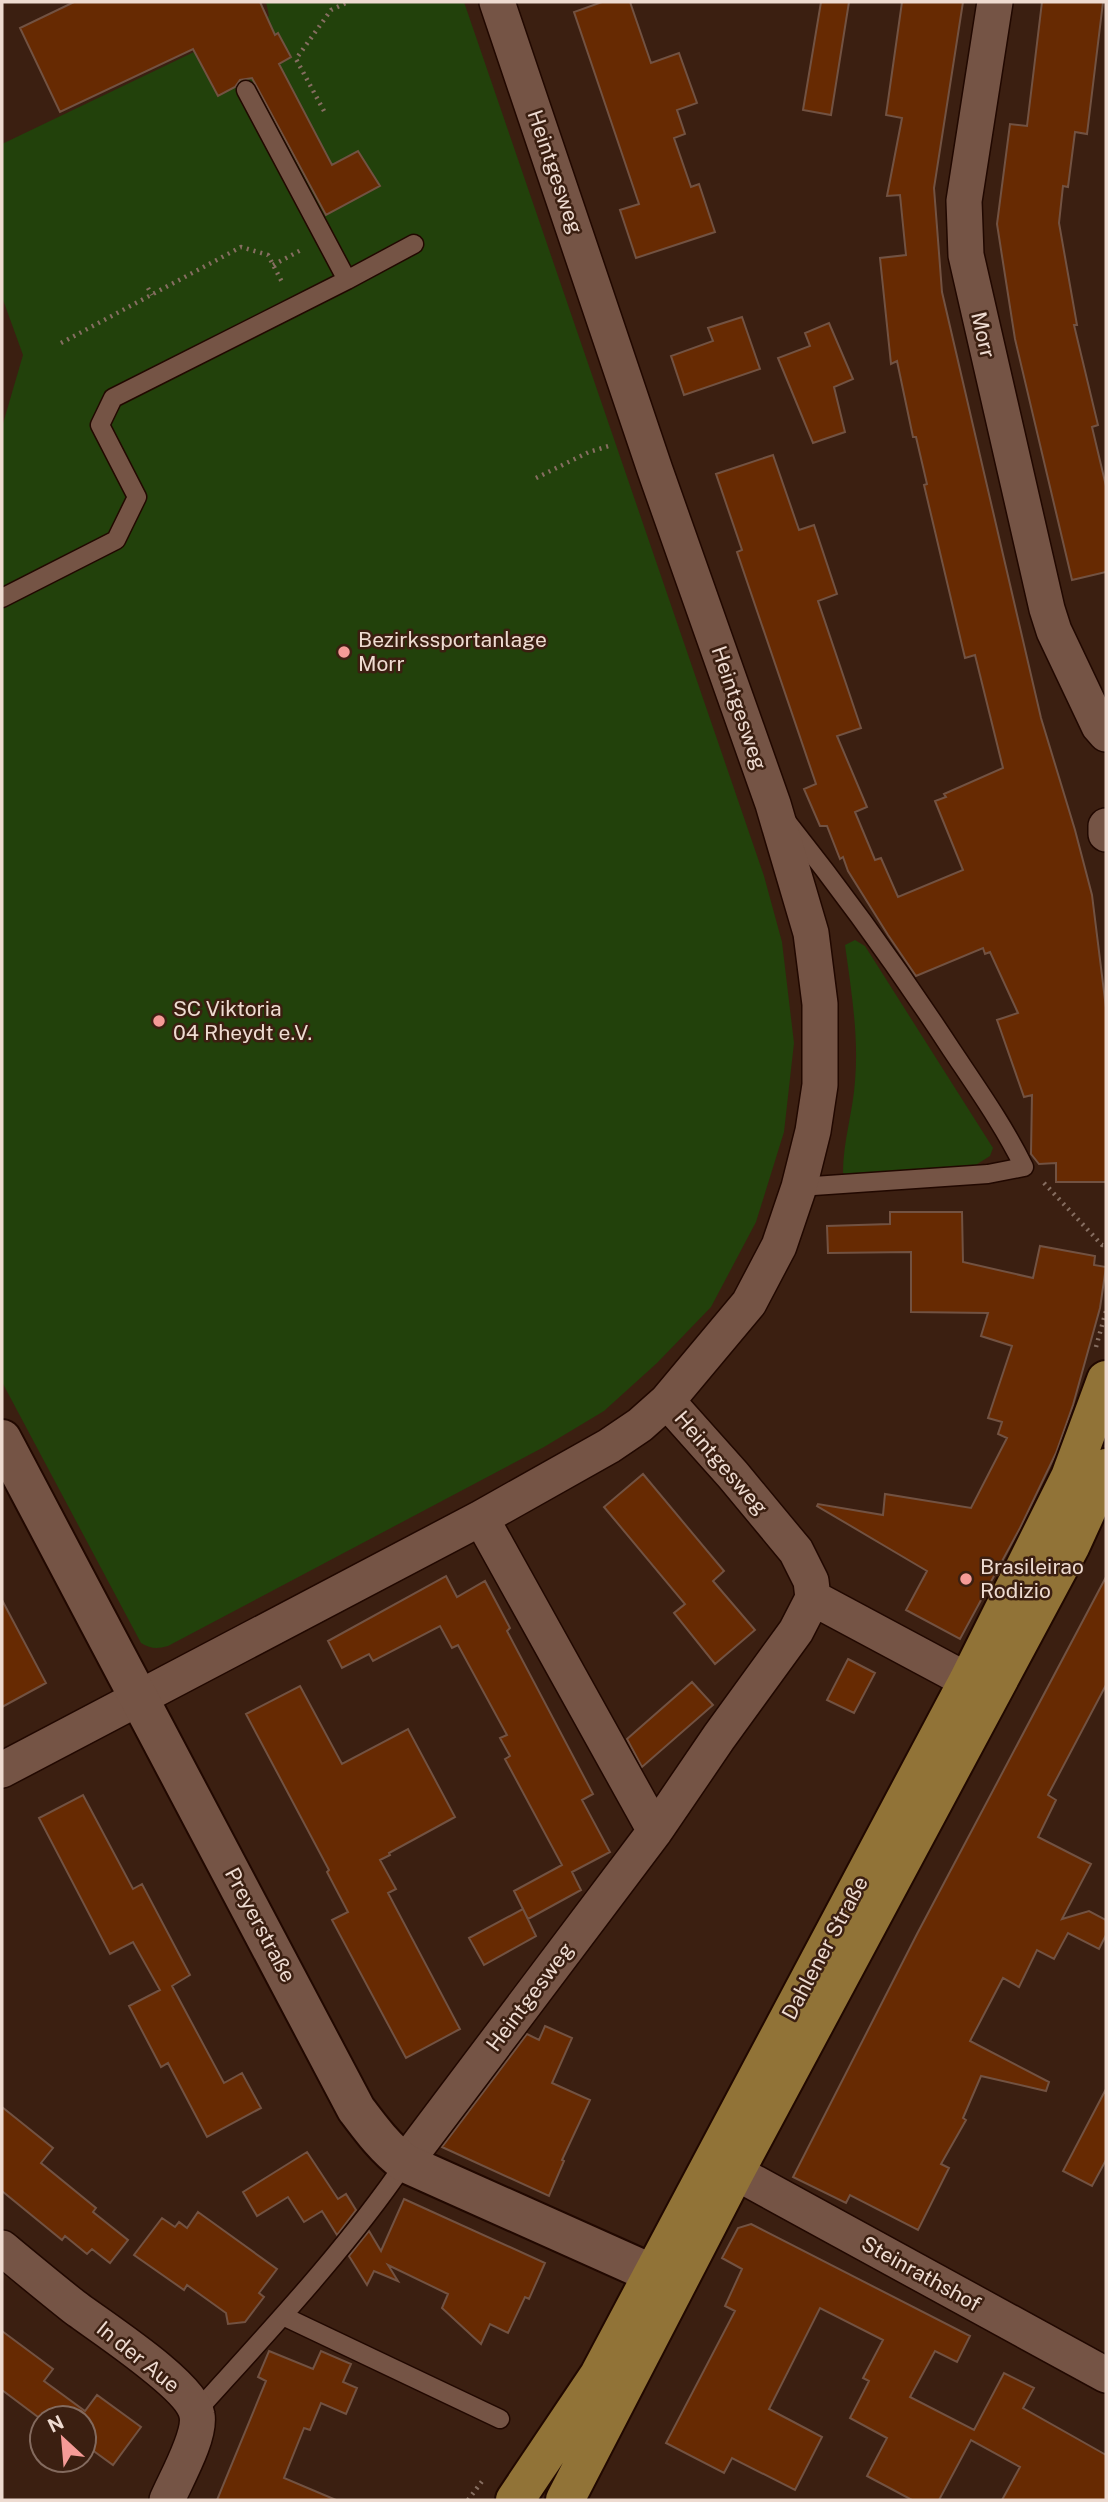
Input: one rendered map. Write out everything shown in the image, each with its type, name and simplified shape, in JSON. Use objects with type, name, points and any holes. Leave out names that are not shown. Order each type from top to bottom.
[{"type":"main road","name":"Dahlener Straße","points":[[515,2500],[599,2375],[968,1681],[1070,1477],[1106,1380]]},
{"type":"main road","name":"Dahlener Straße","points":[[565,2500],[735,2172],[1071,1545],[1106,1468]]},
{"type":"street","name":"Heintgesweg","points":[[2,1770],[481,1518],[609,1446],[640,1425],[667,1401],[749,1303],[779,1247],[799,1187],[813,1130],[820,1085],[820,1004],[811,933],[773,803],[644,436],[497,2]]},
{"type":"street","name":"Morr","points":[[995,2],[964,201],[966,255],[1043,594],[1054,631],[1099,726],[1106,734]]},
{"type":"street","name":"Morr","points":[[1068,660],[1106,691]]},
{"type":"street","points":[[1106,826],[1106,834]]},
{"type":"street","name":"Heintgesweg","points":[[405,2163],[655,1831],[796,1631],[813,1598],[811,1581],[796,1551],[667,1401]]},
{"type":"street","name":"Preyerstraße","points":[[2,1439],[356,2109],[380,2141],[405,2163],[652,2273]]},
{"type":"street","points":[[481,1518],[655,1831]]},
{"type":"street","points":[[813,1598],[968,1681]]},
{"type":"street","name":"Steinrathshof","points":[[735,2172],[1106,2375]]},
{"type":"street","name":"In der Aue","points":[[2,2248],[161,2372],[182,2390],[197,2411],[196,2432],[167,2500]]},
{"type":"lane","points":[[246,90],[347,280]]},
{"type":"lane","points":[[2,598],[116,540],[137,497],[100,425],[113,398],[414,244]]},
{"type":"lane","points":[[773,803],[844,893],[939,1030],[1010,1138],[1024,1167],[988,1174],[799,1187]]},
{"type":"lane","points":[[197,2411],[377,2204],[405,2163]]},
{"type":"lane","points":[[282,2316],[500,2419]]},
{"type":"path","points":[[324,111],[296,59],[331,10],[348,2]]},
{"type":"path","points":[[273,265],[324,238]]},
{"type":"path","points":[[61,343],[241,247],[268,255],[295,306]]},
{"type":"path","points":[[148,288],[152,295]]},
{"type":"path","points":[[536,478],[589,452],[644,436]]},
{"type":"path","points":[[1024,1167],[1049,1187],[1102,1245],[1106,1245]]},
{"type":"green space","name":"Bezirkssportanlage Morr","points":[[266,2],[464,2],[764,876],[782,942],[794,1043],[784,1132],[756,1222],[711,1307],[657,1363],[604,1411],[544,1447],[168,1646],[154,1648],[141,1643],[2,1382],[2,427],[23,355],[2,297],[2,144],[269,16]]},
{"type":"green space","points":[[855,940],[865,946],[993,1148],[990,1156],[971,1168],[852,1177],[843,1173],[856,1064],[854,1013],[845,945]]},
{"type":"building","points":[[74,2],[260,2],[275,35],[278,33],[291,57],[279,64],[332,165],[358,151],[380,186],[326,215],[252,78],[240,80],[235,87],[218,96],[193,49],[60,112],[20,28]]},
{"type":"building","points":[[602,2],[630,2],[651,63],[679,53],[697,103],[677,110],[685,134],[674,138],[691,187],[699,184],[715,232],[636,258],[620,210],[639,204],[574,12]]},
{"type":"building","points":[[821,2],[849,2],[831,115],[803,110]]},
{"type":"building","points":[[902,2],[963,2],[934,188],[942,292],[1041,718],[1092,895],[1106,1008],[1106,1182],[1056,1182],[1056,1163],[1039,1164],[1031,1154],[1032,1095],[1024,1097],[997,1020],[1018,1013],[990,952],[985,954],[983,948],[916,976],[848,871],[843,857],[840,859],[827,826],[820,826],[804,789],[816,784],[737,552],[742,550],[716,474],[773,455],[799,530],[814,525],[837,594],[818,601],[861,728],[837,736],[867,807],[855,812],[875,860],[881,858],[898,897],[963,870],[935,801],[946,797],[944,794],[1003,768],[975,655],[965,658],[897,361],[891,364],[880,258],[906,255],[900,195],[887,196],[902,118],[886,115]]},
{"type":"building","points":[[1042,2],[1103,2],[1087,134],[1075,132],[1068,187],[1063,186],[1059,223],[1077,325],[1074,325],[1098,425],[1092,427],[1106,486],[1106,572],[1072,580],[1015,339],[997,224],[1010,124],[1027,126]]},
{"type":"building","points":[[742,317],[760,369],[684,395],[671,356],[713,341],[708,328]]},
{"type":"building","points":[[829,323],[853,379],[834,387],[845,432],[813,443],[778,358],[810,346],[805,333]]},
{"type":"building","points":[[890,1212],[962,1212],[963,1262],[1033,1278],[1040,1246],[1095,1256],[1094,1265],[1106,1267],[1100,1308],[1073,1405],[1056,1453],[1020,1528],[960,1639],[906,1610],[927,1571],[817,1506],[818,1504],[883,1515],[885,1494],[971,1508],[1007,1438],[998,1434],[1002,1422],[988,1418],[1012,1346],[981,1336],[988,1313],[911,1312],[911,1252],[828,1253],[827,1226],[890,1224]]},
{"type":"building","points":[[643,1474],[724,1571],[713,1581],[755,1630],[715,1664],[674,1613],[685,1604],[604,1507]]},
{"type":"building","points":[[446,1576],[457,1597],[485,1581],[510,1628],[507,1631],[593,1794],[582,1800],[610,1852],[572,1872],[581,1890],[528,1919],[514,1891],[562,1865],[505,1759],[510,1756],[500,1738],[507,1735],[458,1645],[452,1648],[440,1626],[373,1661],[369,1654],[342,1668],[328,1641]]},
{"type":"building","points":[[1106,1577],[1106,1685],[1048,1795],[1056,1800],[1038,1837],[1091,1864],[1062,1919],[1089,1911],[1106,1920],[1106,1935],[1099,1949],[1068,1933],[1054,1959],[1037,1950],[1019,1987],[1003,1978],[970,2041],[1049,2082],[1046,2091],[981,2076],[963,2118],[966,2120],[941,2164],[949,2168],[918,2230],[850,2195],[846,2203],[793,2177],[917,1934]]},
{"type":"building","points":[[2,1600],[46,1683],[2,1707]]},
{"type":"building","points":[[848,1659],[875,1673],[854,1713],[827,1700]]},
{"type":"building","points":[[692,1682],[713,1705],[642,1767],[627,1739]]},
{"type":"building","points":[[300,1686],[342,1764],[408,1729],[455,1817],[380,1860],[396,1889],[388,1893],[460,2029],[406,2058],[332,1920],[348,1912],[327,1872],[329,1870],[246,1714]]},
{"type":"building","points":[[83,1795],[133,1889],[142,1884],[190,1975],[172,1986],[224,2083],[242,2073],[261,2108],[207,2137],[168,2063],[161,2067],[129,2006],[160,1990],[133,1942],[110,1954],[39,1818]]},
{"type":"building","points":[[523,1909],[536,1936],[484,1965],[469,1938]]},
{"type":"building","points":[[545,2026],[572,2038],[552,2083],[590,2100],[562,2160],[564,2161],[549,2196],[442,2147],[527,2034],[539,2040]]},
{"type":"building","points":[[1106,2089],[1106,2160],[1092,2186],[1063,2171]]},
{"type":"building","points":[[2,2107],[53,2148],[41,2163],[96,2208],[93,2212],[128,2240],[110,2263],[92,2249],[87,2254],[65,2236],[62,2240],[2,2191]]},
{"type":"building","points":[[307,2152],[338,2199],[346,2194],[356,2210],[337,2235],[322,2211],[304,2222],[288,2197],[257,2216],[243,2192]]},
{"type":"building","points":[[404,2199],[545,2263],[529,2299],[525,2297],[508,2333],[490,2324],[481,2344],[442,2308],[448,2294],[388,2265],[398,2281],[374,2271],[367,2285],[349,2256],[369,2231],[381,2251]]},
{"type":"building","points":[[198,2212],[277,2269],[259,2293],[264,2297],[245,2322],[228,2324],[226,2313],[187,2285],[184,2290],[134,2255],[162,2218],[175,2227],[179,2222],[187,2228]]},
{"type":"building","points":[[751,2224],[970,2336],[957,2362],[935,2351],[910,2397],[974,2430],[1004,2373],[1034,2388],[1023,2408],[1106,2455],[1106,2500],[1002,2500],[1020,2467],[971,2440],[939,2500],[912,2500],[867,2476],[887,2438],[850,2418],[869,2381],[863,2378],[883,2340],[820,2308],[769,2409],[822,2437],[795,2490],[732,2458],[724,2473],[666,2443],[735,2311],[725,2306],[742,2269],[722,2258],[738,2228]]},
{"type":"building","points":[[2,2331],[53,2369],[44,2381],[75,2404],[28,2404],[28,2410],[2,2390]]},
{"type":"building","points":[[269,2351],[313,2369],[321,2351],[351,2364],[343,2382],[357,2388],[346,2414],[321,2403],[310,2430],[304,2428],[284,2478],[336,2500],[217,2500],[266,2381],[258,2377]]},
{"type":"building","points":[[97,2395],[141,2427],[113,2465],[98,2454],[98,2404],[90,2404]]},
{"type":"place","name":"Bezirkssportanlage Morr","points":[[344,652]]},
{"type":"place","name":"SC Viktoria 04 Rheydt e.V.","points":[[159,1021]]},
{"type":"place","name":"Brasileirao Rodizio","points":[[966,1579]]}]
